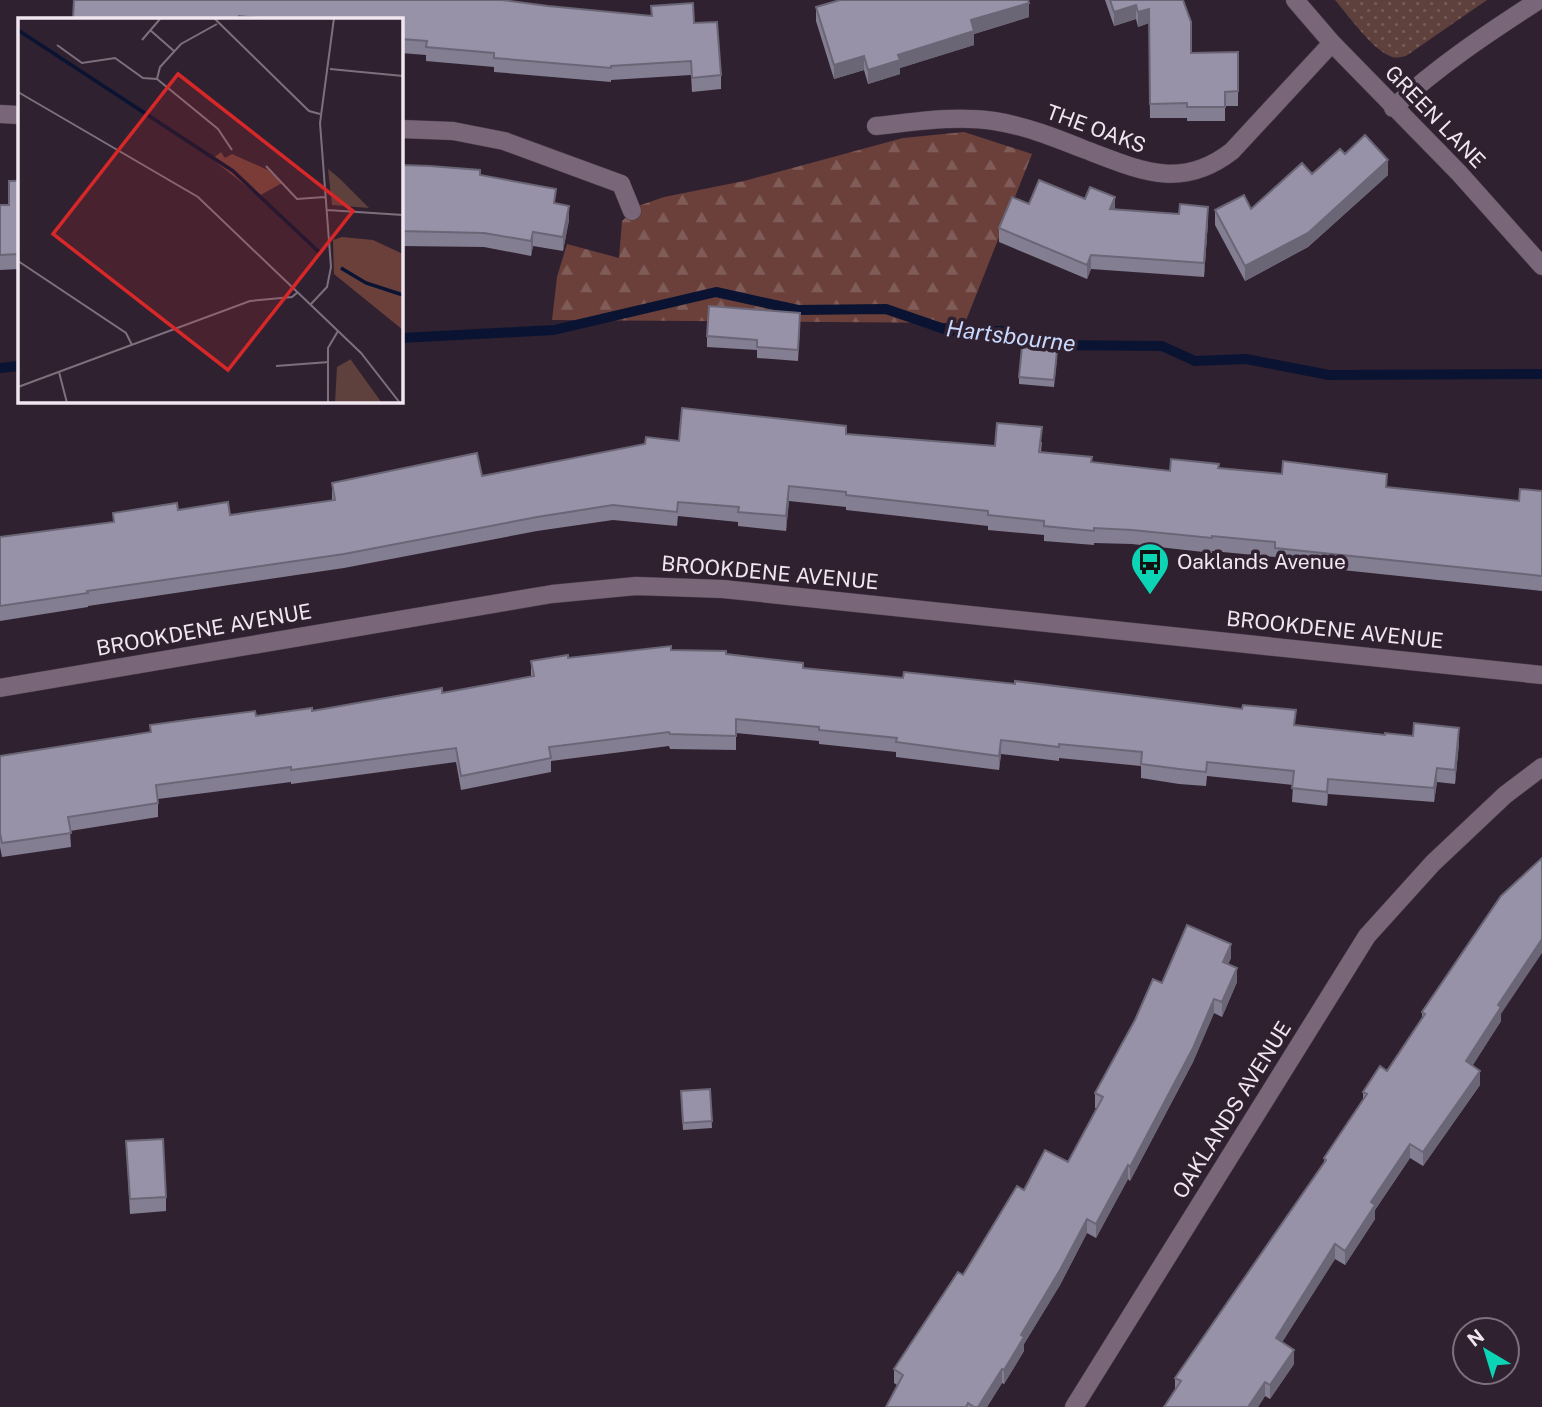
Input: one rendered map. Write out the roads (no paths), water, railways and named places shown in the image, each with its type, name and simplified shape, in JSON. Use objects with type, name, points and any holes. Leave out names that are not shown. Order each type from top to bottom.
[{"type":"street","name":"GREEN LANE","points":[[1295,0],[1393,108],[1459,173],[1542,266]]},
{"type":"street","points":[[1393,108],[1424,79],[1463,49],[1539,0]]},
{"type":"street","name":"THE OAKS","points":[[876,126],[929,120],[992,121],[1056,138],[1148,172],[1181,174],[1218,162],[1232,151],[1332,43]]},
{"type":"street","points":[[0,114],[18,115]]},
{"type":"street","points":[[402,129],[453,131],[504,141],[621,184],[632,211]]},
{"type":"street","name":"BROOKDENE AVENUE","points":[[0,688],[552,594],[636,586],[723,589],[1542,674]]},
{"type":"street","name":"OAKLANDS AVENUE","points":[[1074,1407],[1367,936],[1433,863],[1505,795],[1542,767]]},
{"type":"waterway","name":"Hartsbourne","points":[[402,338],[554,330],[716,292],[798,310],[886,309],[950,331],[1003,331],[1047,345],[1162,346],[1195,361],[1246,359],[1329,375],[1542,374]]},
{"type":"waterway","name":"Hartsbourne","points":[[0,368],[18,366]]},
{"type":"place","name":"Oaklands Avenue","points":[[1150,596]]}]
